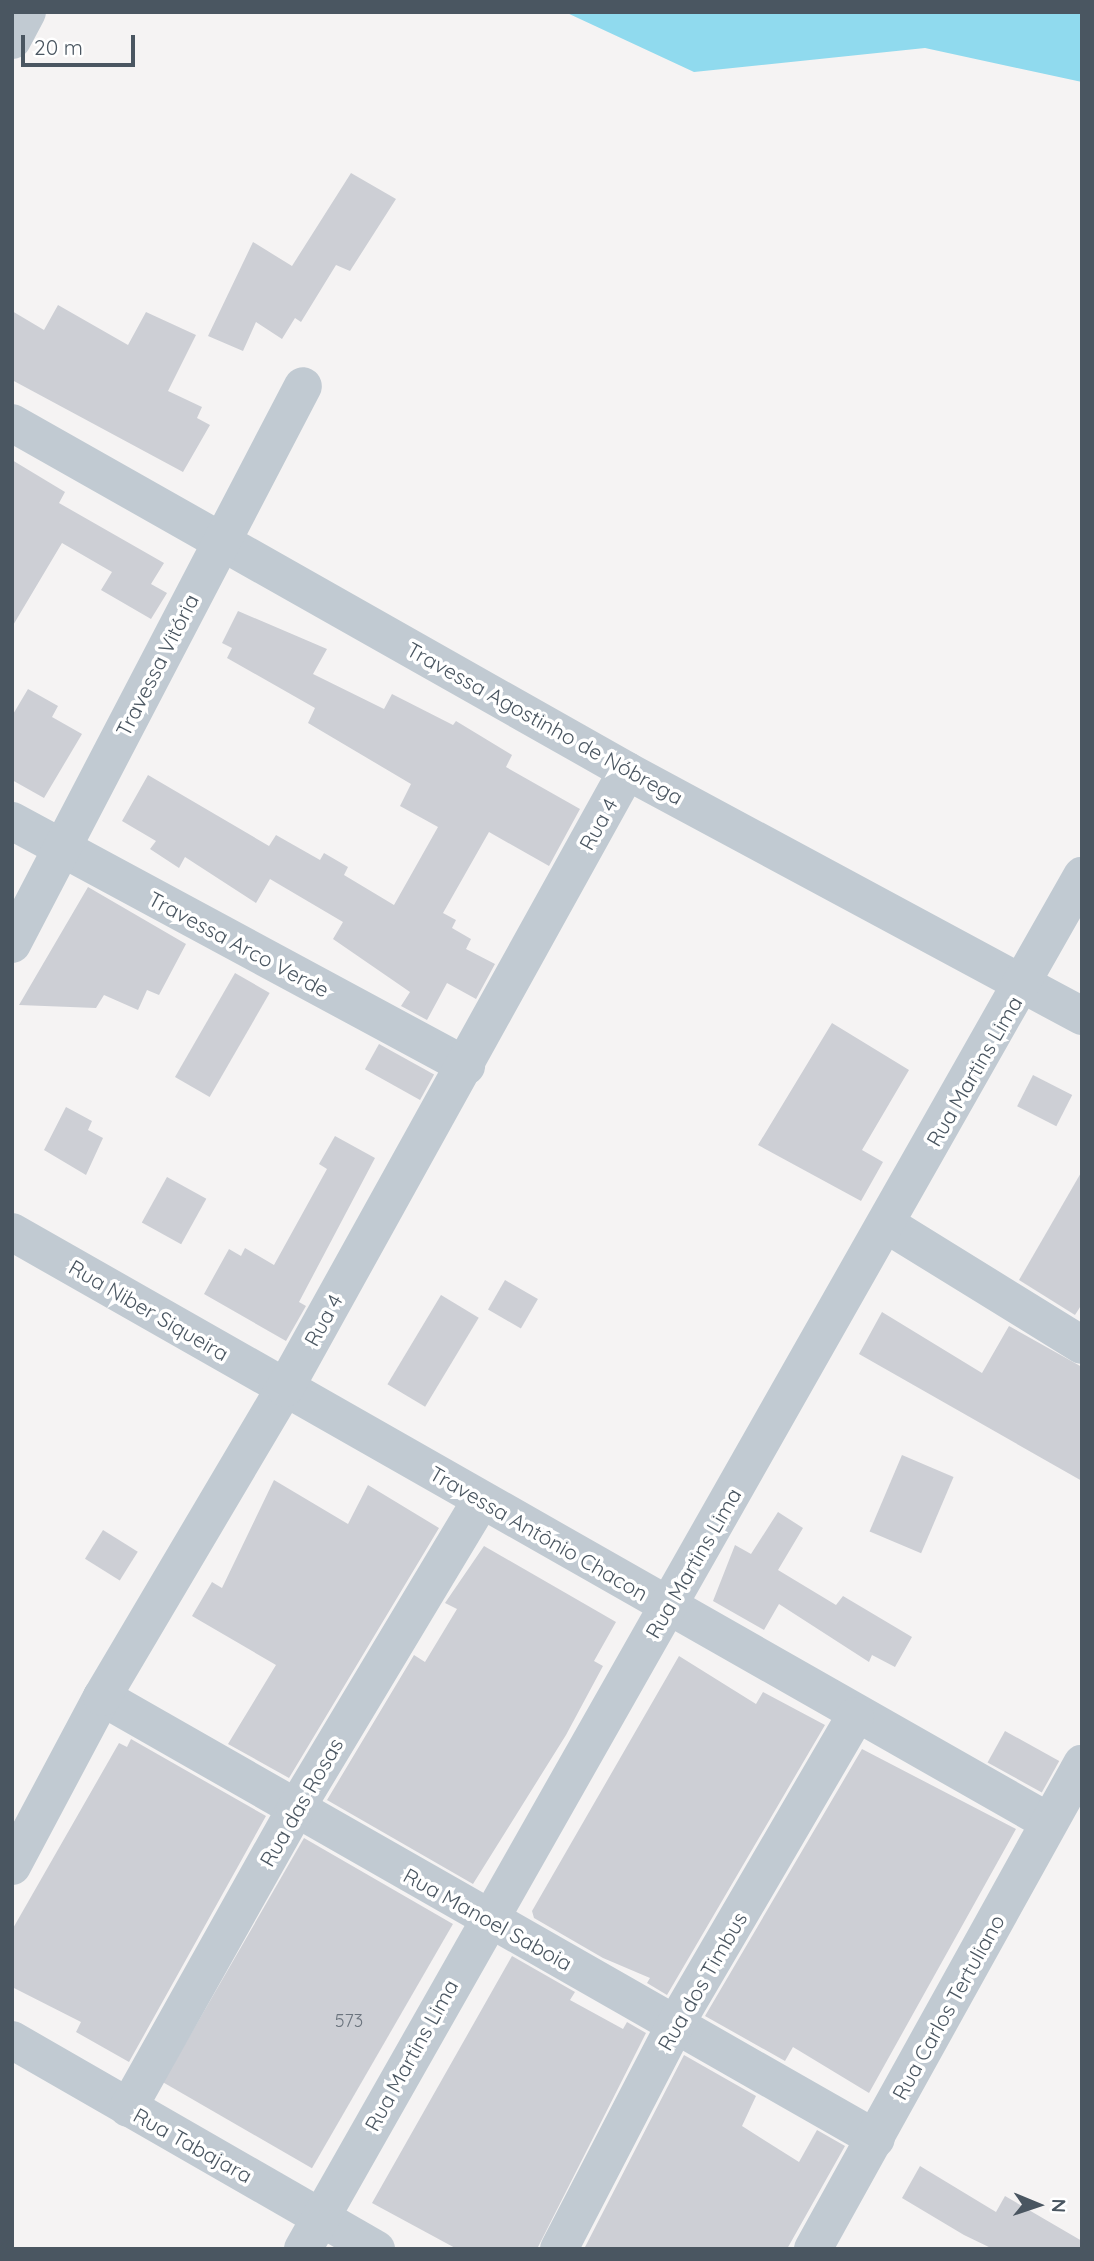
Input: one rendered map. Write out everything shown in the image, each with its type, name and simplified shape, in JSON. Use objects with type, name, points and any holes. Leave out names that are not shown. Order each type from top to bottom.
[{"type":"street","points":[[12,40],[27,12]]},
{"type":"street","name":"Travessa Vitória","points":[[12,944],[303,386]]},
{"type":"street","name":"Travessa Agostinho de Nóbrega","points":[[12,423],[627,771],[1082,1017]]},
{"type":"street","name":"Rua 4","points":[[12,1866],[102,1696],[285,1388],[466,1066],[627,771]]},
{"type":"street","name":"Travessa Arco Verde","points":[[12,821],[466,1066]]},
{"type":"street","name":"Rua Martins Lima","points":[[312,2233],[486,1918],[1024,984],[1082,876]]},
{"type":"street","points":[[886,1224],[1082,1345]]},
{"type":"street","name":"Rua Niber Siqueira","points":[[12,1232],[285,1388]]},
{"type":"street","name":"Travessa Antônio Chacon","points":[[285,1388],[668,1606],[855,1717],[1049,1822]]},
{"type":"street","name":"Rua das Rosas","points":[[128,2108],[295,1810],[481,1500]]},
{"type":"street","name":"Rua Manoel Saboia","points":[[102,1696],[295,1810],[876,2140]]},
{"type":"street","name":"Rua dos Timbus","points":[[558,2249],[676,2024],[855,1717]]},
{"type":"street","name":"Rua Carlos Tertuliano","points":[[813,2249],[876,2140],[1082,1764]]},
{"type":"street","name":"Rua Tabajara","points":[[12,2040],[128,2108],[312,2233],[376,2249]]},
{"type":"water","points":[[565,12],[1082,12],[1082,82],[925,48],[694,72]]},
{"type":"building","points":[[351,173],[396,199],[350,271],[336,265],[301,322],[295,318],[282,339],[256,322],[243,351],[208,336],[253,242],[292,266]]},
{"type":"building","points":[[58,305],[128,345],[146,312],[196,335],[168,391],[202,407],[197,418],[210,425],[183,472],[12,380],[12,311],[44,330]]},
{"type":"building","points":[[12,460],[65,492],[59,503],[164,563],[151,584],[167,593],[151,619],[101,590],[112,572],[62,543],[12,627]]},
{"type":"building","points":[[238,611],[327,649],[313,674],[384,709],[392,694],[453,725],[456,721],[512,755],[506,767],[580,809],[549,866],[489,832],[443,913],[456,920],[452,928],[471,939],[466,949],[495,964],[476,999],[447,983],[427,1020],[401,1006],[410,992],[333,939],[343,922],[270,879],[256,903],[185,857],[179,868],[150,849],[156,841],[122,821],[148,775],[269,846],[276,835],[320,860],[324,853],[348,867],[344,875],[394,905],[438,827],[400,806],[411,784],[308,723],[315,708],[227,658],[232,648],[222,643]]},
{"type":"building","points":[[28,689],[58,706],[52,717],[82,734],[44,798],[12,780],[12,716]]},
{"type":"building","points":[[88,887],[186,944],[159,995],[147,990],[138,1010],[104,995],[96,1008],[19,1005]]},
{"type":"building","points":[[235,973],[270,993],[210,1097],[175,1077]]},
{"type":"building","points":[[832,1023],[909,1070],[862,1150],[883,1162],[861,1201],[758,1145]]},
{"type":"building","points":[[379,1044],[434,1075],[420,1100],[365,1069]]},
{"type":"building","points":[[1033,1075],[1072,1095],[1056,1126],[1017,1106]]},
{"type":"building","points":[[66,1107],[92,1121],[88,1130],[103,1138],[86,1175],[44,1150]]},
{"type":"building","points":[[335,1136],[375,1158],[299,1302],[306,1306],[286,1341],[204,1294],[229,1249],[241,1256],[245,1248],[274,1265],[327,1169],[319,1164]]},
{"type":"building","points":[[1082,1171],[1082,1304],[1075,1315],[1019,1280]]},
{"type":"building","points":[[167,1177],[206,1199],[181,1244],[142,1222]]},
{"type":"building","points":[[505,1280],[538,1299],[521,1328],[488,1309]]},
{"type":"building","points":[[441,1295],[479,1318],[425,1407],[387,1384]]},
{"type":"building","points":[[882,1312],[982,1373],[1009,1326],[1082,1367],[1082,1481],[859,1354]]},
{"type":"building","points":[[902,1455],[954,1477],[921,1553],[870,1531]]},
{"type":"building","points":[[274,1480],[348,1524],[368,1485],[439,1528],[289,1778],[228,1744],[276,1665],[192,1616],[212,1582],[222,1588]]},
{"type":"building","points":[[778,1512],[803,1528],[778,1570],[836,1605],[843,1596],[912,1637],[895,1667],[872,1655],[869,1662],[779,1604],[764,1630],[713,1601],[735,1545],[751,1554]]},
{"type":"building","points":[[103,1530],[138,1552],[120,1581],[85,1559]]},
{"type":"building","points":[[484,1546],[616,1622],[594,1661],[603,1666],[566,1735],[473,1884],[327,1800],[414,1655],[425,1662],[457,1609],[445,1603]]},
{"type":"building","points":[[679,1656],[756,1704],[763,1692],[825,1725],[667,1995],[647,1983],[650,1978],[603,1958],[534,1918],[532,1911]]},
{"type":"building","points":[[1005,1731],[1059,1761],[1042,1793],[988,1762]]},
{"type":"building","points":[[131,1739],[266,1816],[129,2062],[76,2032],[81,2022],[12,1987],[12,1930],[119,1743],[127,1747]]},
{"type":"building","points":[[862,1749],[1016,1829],[869,2093],[793,2047],[785,2061],[705,2016]]},
{"type":"building","points":[[304,1838],[453,1924],[312,2168],[163,2082]]},
{"type":"building","points":[[512,1956],[575,1992],[570,2000],[623,2029],[627,2022],[646,2033],[537,2249],[457,2249],[372,2203]]},
{"type":"building","points":[[684,2055],[756,2096],[742,2126],[799,2162],[817,2130],[845,2146],[787,2249],[584,2249]]},
{"type":"building","points":[[920,2166],[996,2212],[1005,2196],[1082,2241],[1082,2249],[993,2249],[964,2235],[902,2198]]}]
